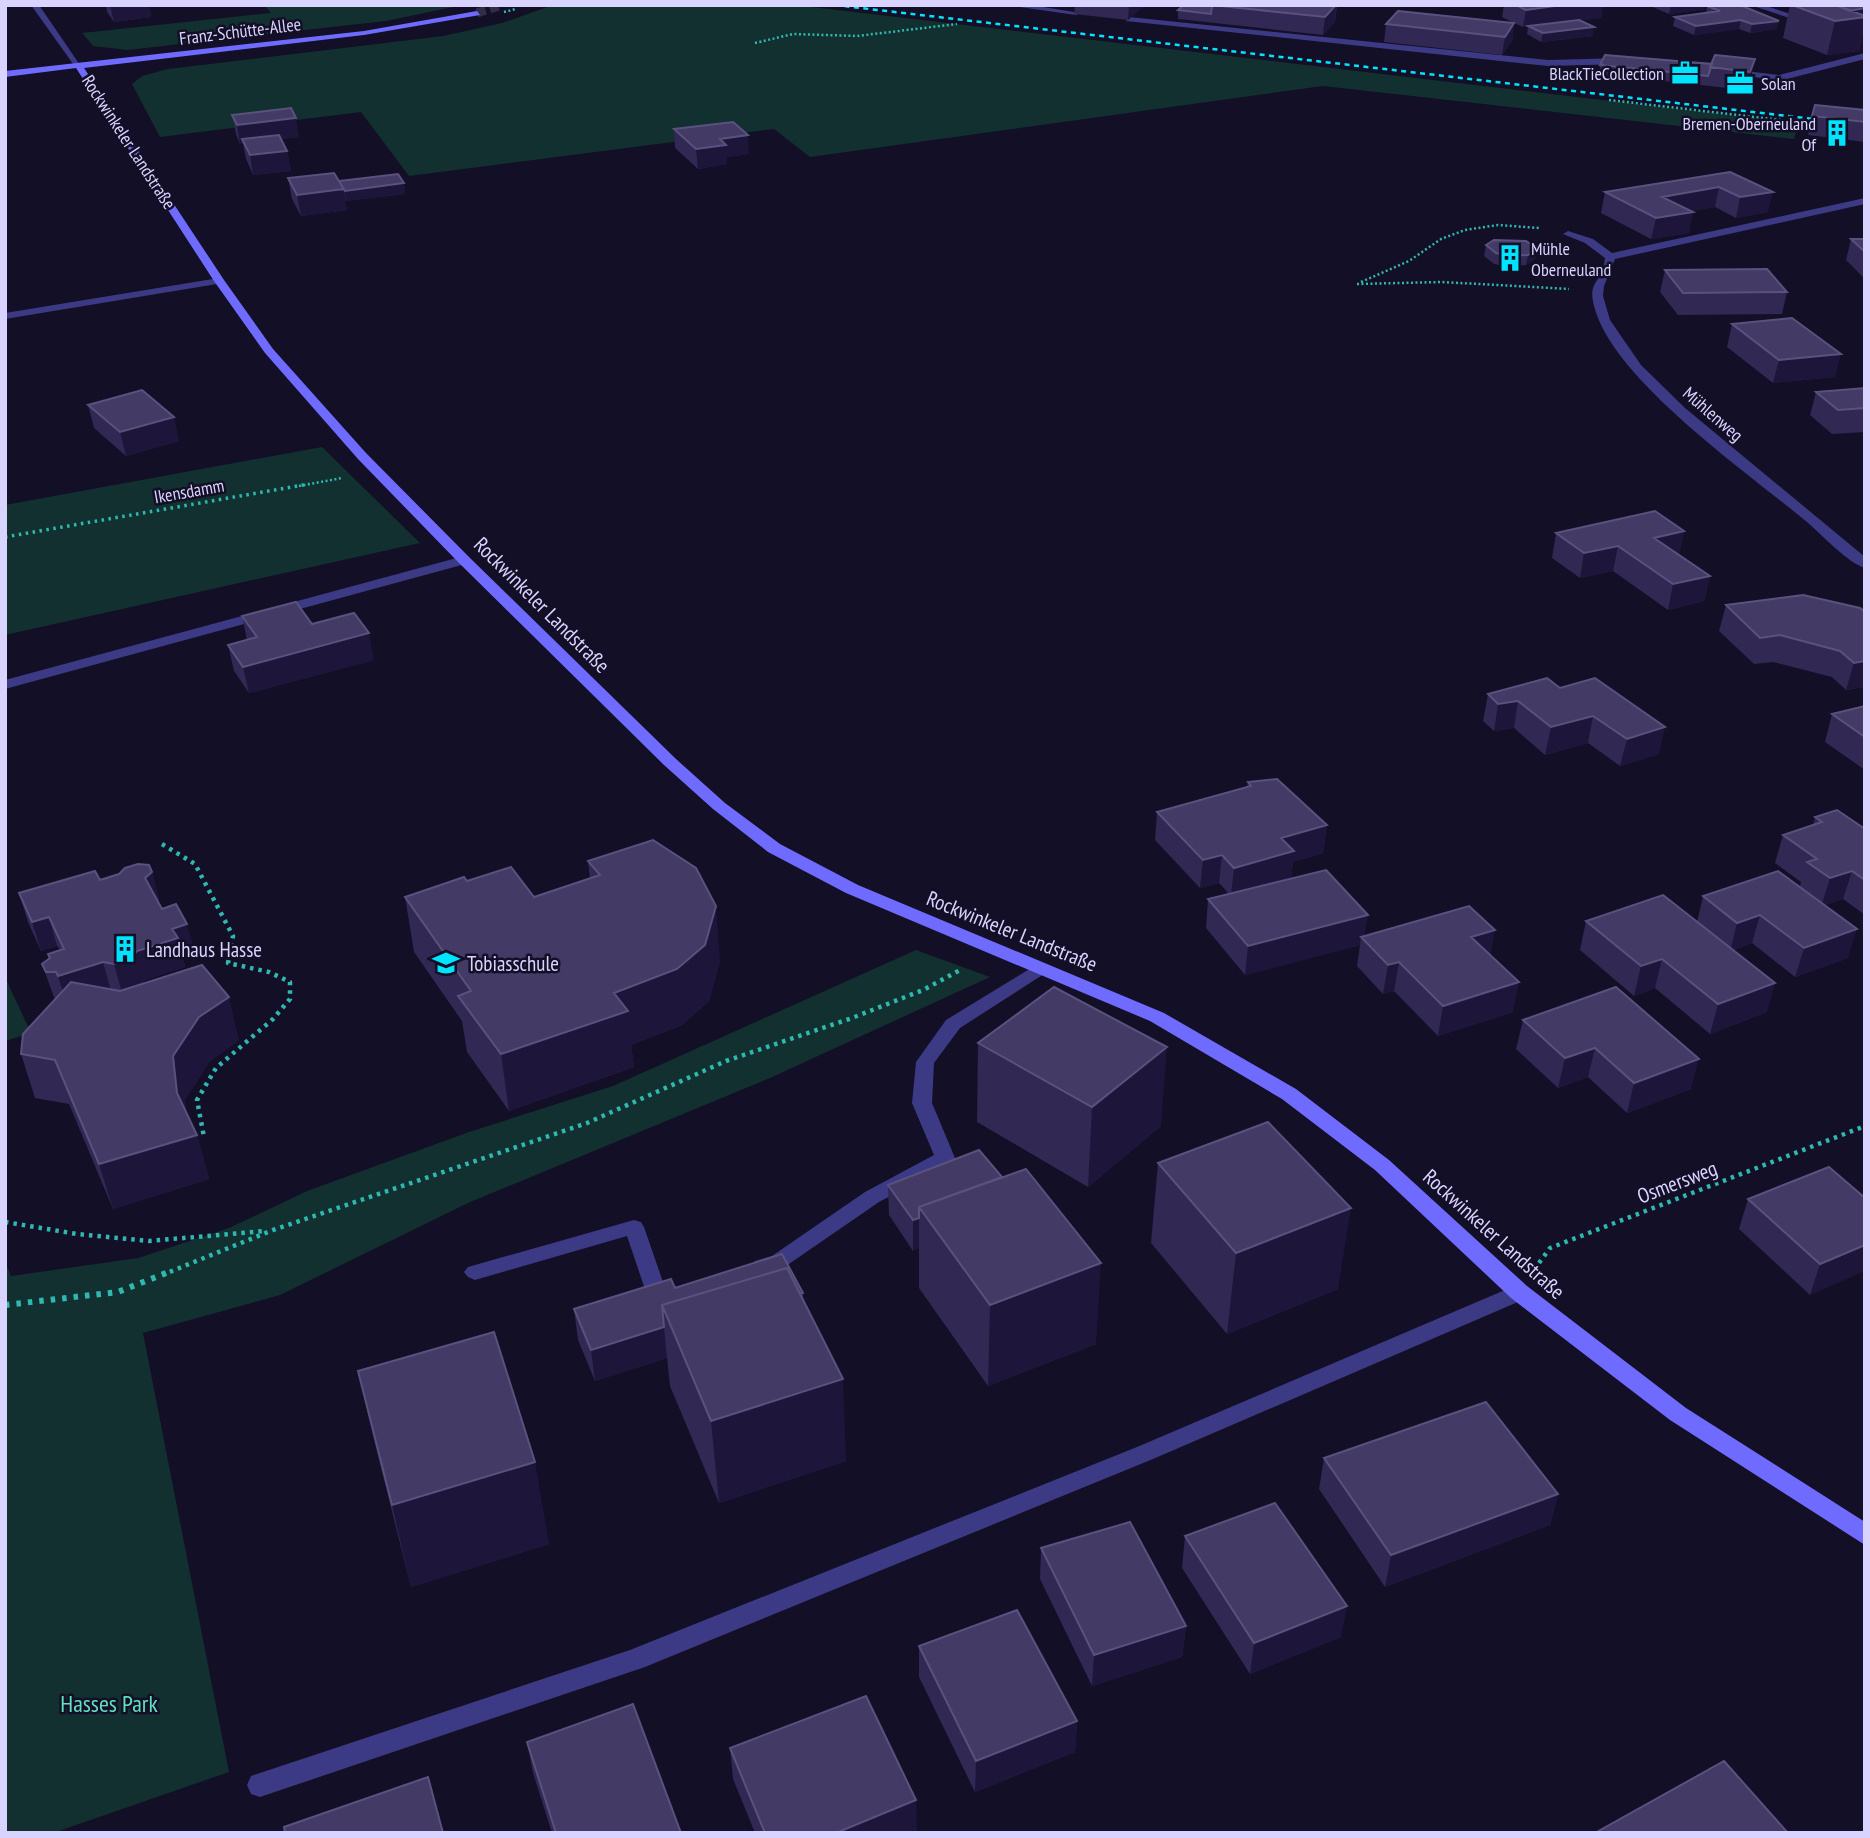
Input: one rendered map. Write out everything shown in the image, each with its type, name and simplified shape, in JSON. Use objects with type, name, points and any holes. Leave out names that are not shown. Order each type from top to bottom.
[{"type":"main road","name":"Franz-Schütte-Allee","points":[[5,74],[364,33],[477,13]]},
{"type":"main road","name":"Rockwinkeler Landstraße","points":[[79,66],[219,281],[269,351],[377,472],[464,560],[670,762],[719,806],[774,848],[852,889],[1157,1017],[1229,1056],[1289,1094],[1382,1165],[1519,1292],[1678,1414],[1865,1535]]},
{"type":"street","name":"Rockwinkeler Landstraße","points":[[35,5],[79,66]]},
{"type":"street","points":[[1009,5],[1076,13]]},
{"type":"street","points":[[1754,5],[1817,24]]},
{"type":"street","points":[[1129,19],[1548,63],[1634,62]]},
{"type":"street","points":[[1713,71],[1779,78],[1865,57]]},
{"type":"street","points":[[1610,257],[1865,201]]},
{"type":"street","points":[[1568,234],[1589,241],[1610,257],[1611,264],[1597,286],[1596,294]]},
{"type":"street","points":[[5,316],[219,281]]},
{"type":"street","name":"Mühlenweg","points":[[1596,294],[1606,324],[1637,368],[1678,408],[1865,564]]},
{"type":"street","points":[[5,685],[464,560]]},
{"type":"street","points":[[742,1271],[779,1261],[872,1198],[945,1158],[922,1103],[925,1062],[953,1024],[1041,968]]},
{"type":"street","points":[[475,1272],[634,1227],[657,1295],[681,1288]]},
{"type":"street","points":[[260,1785],[636,1659],[1132,1458],[1519,1292]]},
{"type":"path","points":[[755,43],[793,34],[857,36],[957,24]]},
{"type":"path","points":[[1609,100],[1823,125]]},
{"type":"path","points":[[1568,234],[1523,226],[1499,225],[1465,230],[1441,239],[1409,261],[1357,284],[1407,281],[1552,286],[1596,294]]},
{"type":"path","name":"Ikensdamm","points":[[5,537],[377,472]]},
{"type":"path","points":[[162,844],[195,863],[233,936],[228,963],[269,972],[290,982],[290,999],[273,1019],[216,1068],[197,1100],[204,1137]]},
{"type":"path","points":[[5,1305],[118,1292],[273,1230],[587,1123],[726,1061],[852,1018],[923,990],[998,950]]},
{"type":"path","name":"Osmersweg","points":[[1519,1292],[1550,1248],[1865,1126]]},
{"type":"path","points":[[5,1222],[77,1234],[149,1241],[273,1230]]},
{"type":"green space","points":[[264,5],[463,5],[386,21],[127,50],[93,46],[82,33],[271,13]]},
{"type":"green space","points":[[553,5],[795,5],[1799,123],[1794,139],[1323,86],[810,157],[774,129],[409,176],[361,112],[160,137],[132,84],[142,76],[168,69],[443,36],[502,23]]},
{"type":"green space","points":[[322,447],[420,543],[5,635],[5,505]]},
{"type":"green space","name":"Hasses Park","points":[[916,950],[990,977],[770,1078],[468,1203],[280,1295],[143,1333],[229,1772],[53,1833],[5,1833],[5,1261],[11,1276],[138,1258],[229,1228],[307,1191],[469,1132],[613,1086]]},
{"type":"green space","points":[[5,977],[31,1033],[5,1041]]},
{"type":"building","points":[[1184,5],[1212,5],[1211,14],[1178,10]]},
{"type":"building","points":[[1212,5],[1336,5],[1325,17]]},
{"type":"building","points":[[1516,5],[1562,5],[1526,10]]},
{"type":"building","points":[[1740,5],[1779,21],[1752,24],[1741,20],[1696,26],[1675,17],[1720,11],[1707,6]]},
{"type":"building","points":[[1792,5],[1836,5],[1865,17],[1835,21]]},
{"type":"building","points":[[1836,5],[1865,5],[1865,6],[1850,11]]},
{"type":"building","points":[[1398,11],[1514,23],[1505,37],[1386,24]]},
{"type":"building","points":[[1579,20],[1594,27],[1543,33],[1528,26]]},
{"type":"building","points":[[1605,55],[1712,64],[1708,76],[1600,65]]},
{"type":"building","points":[[1715,55],[1755,59],[1750,72],[1710,67]]},
{"type":"building","points":[[1815,105],[1865,110],[1865,122],[1812,116]]},
{"type":"building","points":[[291,108],[296,118],[237,125],[232,115]]},
{"type":"building","points":[[733,122],[748,135],[720,139],[726,145],[696,149],[674,129]]},
{"type":"building","points":[[279,135],[287,151],[250,155],[242,139]]},
{"type":"building","points":[[1730,172],[1773,192],[1740,197],[1719,187],[1662,197],[1693,212],[1656,218],[1605,192]]},
{"type":"building","points":[[334,173],[344,189],[297,195],[288,178]]},
{"type":"building","points":[[398,174],[404,183],[345,191],[339,181]]},
{"type":"building","points":[[1851,239],[1865,239],[1865,252]]},
{"type":"building","points":[[1494,240],[1526,241],[1537,249],[1528,255],[1510,256],[1496,253],[1486,245]]},
{"type":"building","points":[[1767,269],[1787,292],[1683,293],[1665,270]]},
{"type":"building","points":[[1792,318],[1841,354],[1779,360],[1732,324]]},
{"type":"building","points":[[1865,388],[1865,408],[1838,410],[1816,392]]},
{"type":"building","points":[[142,390],[174,417],[120,432],[88,405]]},
{"type":"building","points":[[1655,511],[1684,531],[1654,538],[1710,576],[1673,584],[1618,546],[1584,553],[1556,533]]},
{"type":"building","points":[[1803,595],[1860,608],[1865,612],[1865,661],[1854,663],[1840,651],[1780,635],[1760,638],[1726,605]]},
{"type":"building","points":[[296,602],[312,624],[354,613],[369,633],[243,667],[228,645],[257,637],[242,616]]},
{"type":"building","points":[[1547,678],[1560,688],[1595,678],[1665,727],[1627,739],[1593,716],[1551,727],[1518,701],[1498,704],[1488,694]]},
{"type":"building","points":[[1865,706],[1865,737],[1832,714]]},
{"type":"building","points":[[1277,779],[1327,825],[1281,838],[1294,851],[1234,868],[1222,855],[1203,860],[1157,812],[1251,786],[1248,782]]},
{"type":"building","points":[[1837,810],[1865,829],[1865,880],[1852,871],[1830,878],[1807,862],[1817,859],[1783,835],[1822,822],[1815,817]]},
{"type":"building","points":[[653,840],[696,868],[716,906],[705,945],[677,969],[614,993],[628,1011],[501,1054],[458,996],[471,991],[405,897],[464,877],[467,881],[511,867],[534,897],[600,875],[588,861]]},
{"type":"building","points":[[138,864],[149,865],[152,872],[145,878],[162,909],[176,904],[187,924],[172,929],[178,938],[137,951],[132,958],[114,964],[103,962],[58,976],[56,972],[46,972],[42,964],[50,958],[48,954],[64,949],[49,917],[32,922],[19,893],[95,871],[100,880]]},
{"type":"building","points":[[1326,870],[1368,915],[1248,946],[1208,899]]},
{"type":"building","points":[[1778,871],[1857,929],[1804,948],[1760,915],[1737,923],[1703,896]]},
{"type":"building","points":[[1663,895],[1775,983],[1718,1004],[1662,959],[1641,966],[1586,921]]},
{"type":"building","points":[[1469,906],[1495,930],[1471,937],[1519,982],[1443,1006],[1399,962],[1388,965],[1361,937]]},
{"type":"building","points":[[202,965],[229,997],[199,1017],[173,1056],[177,1093],[197,1135],[99,1164],[55,1060],[21,1054],[23,1034],[71,982],[120,991]]},
{"type":"building","points":[[1054,987],[1167,1047],[1092,1107],[978,1043]]},
{"type":"building","points":[[1616,987],[1699,1059],[1634,1083],[1595,1048],[1565,1058],[1523,1020]]},
{"type":"building","points":[[1268,1122],[1351,1208],[1236,1253],[1158,1163]]},
{"type":"building","points":[[979,1150],[1002,1177],[919,1207],[919,1218],[913,1220],[888,1185]]},
{"type":"building","points":[[1829,1167],[1865,1198],[1865,1245],[1820,1264],[1748,1199]]},
{"type":"building","points":[[1026,1169],[1101,1263],[990,1305],[919,1207]]},
{"type":"building","points":[[782,1254],[803,1293],[800,1294],[787,1268],[662,1305],[664,1327],[591,1350],[574,1309],[671,1279],[675,1288]]},
{"type":"building","points":[[787,1268],[843,1379],[711,1421],[662,1305]]},
{"type":"building","points":[[494,1332],[535,1462],[392,1505],[358,1371]]},
{"type":"building","points":[[1486,1402],[1558,1494],[1391,1555],[1324,1458]]},
{"type":"building","points":[[1275,1503],[1347,1606],[1254,1643],[1185,1536]]},
{"type":"building","points":[[1130,1522],[1186,1626],[1094,1655],[1041,1548]]},
{"type":"building","points":[[1017,1610],[1077,1721],[976,1761],[919,1646]]},
{"type":"building","points":[[866,1696],[916,1800],[836,1833],[765,1833],[730,1748]]},
{"type":"building","points":[[633,1704],[681,1833],[556,1833],[527,1742]]},
{"type":"building","points":[[1724,1761],[1788,1833],[1595,1833]]},
{"type":"building","points":[[428,1777],[443,1833],[285,1833],[284,1827]]},
{"type":"tunnel","points":[[477,13],[502,5]]},
{"type":"railway","points":[[835,5],[1865,125]]},
{"type":"place","name":"BlackTieCollection","points":[[1685,73]]},
{"type":"place","name":"Solan","points":[[1740,83]]},
{"type":"place","name":"Bremen-Oberneuland Of","points":[[1837,133]]},
{"type":"place","name":"Mühle Oberneuland","points":[[1510,258]]},
{"type":"place","name":"Landhaus Hasse","points":[[125,949]]},
{"type":"place","name":"Tobiasschule","points":[[446,963]]}]
